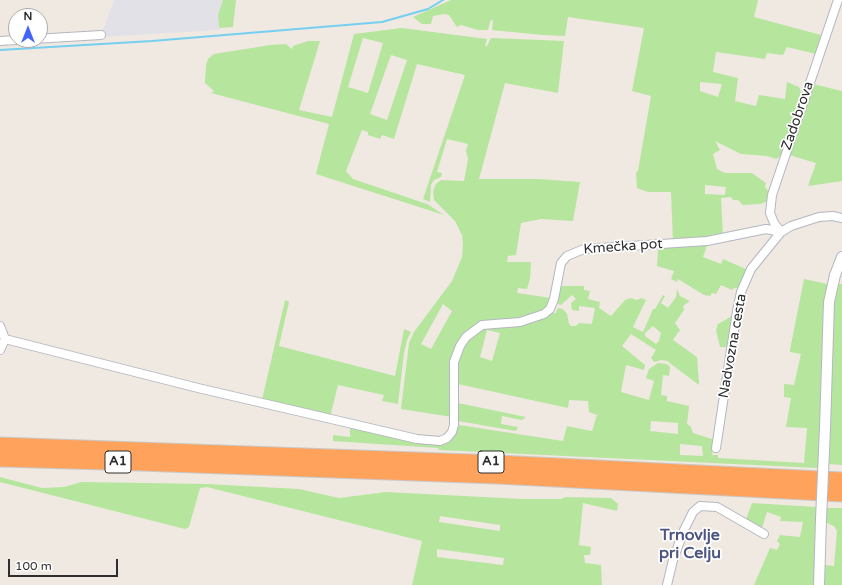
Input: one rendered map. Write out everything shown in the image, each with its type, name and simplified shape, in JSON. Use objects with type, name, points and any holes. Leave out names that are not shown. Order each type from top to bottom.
[{"type":"highway","name":"A1","points":[[0,445],[498,463],[842,480]]},
{"type":"highway","name":"A1","points":[[0,459],[497,476],[842,494]]},
{"type":"street","name":"Zadobrova","points":[[781,232],[774,223],[770,213],[772,195],[838,0]]},
{"type":"street","points":[[0,41],[101,35]]},
{"type":"street","points":[[781,232],[792,226],[819,218],[833,216],[842,218]]},
{"type":"street","name":"Kmečka pot","points":[[4,339],[198,388],[417,439],[440,441],[447,438],[452,432],[454,425],[454,362],[460,346],[466,337],[482,325],[520,322],[544,314],[550,309],[554,299],[561,263],[567,256],[577,250],[707,241],[766,229],[781,232]]},
{"type":"street","name":"Nadvozna cesta","points":[[716,448],[730,347],[742,292],[751,269],[781,232]]},
{"type":"street","points":[[819,585],[829,302],[835,275],[842,257]]},
{"type":"street","points":[[0,326],[4,339],[0,350]]},
{"type":"street","points":[[667,585],[673,560],[684,530],[693,512],[700,506],[717,507],[764,534]]},
{"type":"shaded area","points":[[114,0],[223,0],[218,15],[220,30],[101,37],[100,31],[104,28]]},
{"type":"green space","points":[[223,0],[236,0],[233,27],[220,28],[219,26],[218,15]]},
{"type":"green space","points":[[451,0],[758,0],[754,17],[821,35],[816,54],[787,47],[783,55],[767,53],[765,59],[716,52],[713,72],[738,78],[735,101],[756,106],[759,95],[785,99],[787,82],[799,87],[801,92],[782,155],[776,159],[767,156],[741,154],[715,141],[720,150],[713,154],[717,169],[725,173],[752,173],[766,183],[765,187],[770,193],[768,201],[760,204],[743,205],[738,200],[733,200],[731,197],[721,198],[723,236],[673,242],[671,192],[648,192],[637,188],[636,172],[638,171],[651,96],[632,91],[644,28],[568,17],[565,36],[543,35],[492,30],[493,19],[490,22],[488,30],[478,30],[461,25],[457,27],[449,15],[445,14],[433,16],[431,24],[422,24],[413,17]],"holes":[[[700,82],[722,84],[718,97],[700,91]],[[705,185],[726,187],[725,195],[705,194]]]},
{"type":"green space","points":[[402,28],[487,39],[485,46],[487,46],[491,38],[564,41],[558,93],[505,83],[479,179],[539,179],[580,182],[573,221],[541,219],[521,223],[516,255],[508,256],[507,262],[531,262],[530,279],[527,289],[518,288],[517,293],[551,298],[547,310],[534,317],[494,322],[458,344],[452,417],[401,409],[409,343],[414,332],[452,281],[462,257],[462,235],[455,221],[434,200],[433,191],[436,184],[441,180],[464,181],[468,159],[466,151],[468,144],[447,139],[437,172],[442,173],[441,177],[434,180],[431,185],[430,202],[423,199],[465,75],[417,64],[394,139],[382,135],[380,139],[368,135],[368,132],[362,130],[346,171],[353,179],[427,204],[444,215],[316,174],[329,124],[211,93],[214,91],[205,83],[206,65],[208,59],[214,54],[270,45],[286,44],[292,49],[293,46],[308,41],[320,41],[299,110],[332,117],[354,34]],"holes":[[[363,38],[383,43],[368,93],[348,87]],[[391,55],[407,60],[387,120],[370,114]],[[443,304],[452,311],[431,349],[421,344]]]},
{"type":"green space","points":[[813,84],[842,91],[842,181],[808,186],[816,163],[789,155]]},
{"type":"green space","points":[[708,243],[703,257],[721,264],[723,259],[748,270],[738,288],[734,288],[732,290],[721,285],[716,294],[712,293],[710,296],[704,295],[678,279],[677,282],[671,279],[674,271],[657,266],[658,250],[662,247]]},
{"type":"green space","points":[[804,279],[827,284],[818,468],[439,450],[438,448],[333,441],[333,435],[350,437],[350,427],[432,445],[445,444],[448,442],[459,425],[563,441],[567,426],[592,431],[597,415],[589,412],[588,401],[569,400],[568,408],[458,384],[458,403],[526,417],[522,420],[502,416],[501,424],[518,427],[516,431],[458,421],[456,417],[456,361],[468,338],[482,328],[520,325],[538,321],[551,311],[552,313],[556,313],[557,309],[559,308],[563,309],[567,314],[569,324],[571,326],[576,326],[579,323],[592,324],[595,308],[579,306],[579,311],[572,310],[571,303],[576,299],[572,295],[561,305],[558,304],[558,286],[584,286],[584,290],[590,291],[588,299],[600,302],[599,308],[611,316],[625,300],[631,298],[637,300],[641,298],[646,300],[633,327],[643,332],[653,309],[655,309],[663,295],[665,296],[661,303],[668,308],[676,297],[677,289],[680,296],[690,301],[683,306],[684,310],[675,323],[680,330],[673,340],[697,357],[699,385],[667,361],[662,360],[654,362],[651,358],[656,350],[631,334],[622,346],[645,365],[644,370],[626,365],[621,392],[649,400],[654,381],[646,378],[649,369],[658,363],[667,364],[670,367],[669,376],[663,375],[661,395],[667,396],[667,401],[689,406],[687,424],[691,427],[693,433],[715,440],[712,455],[718,455],[718,458],[804,463],[807,428],[786,427],[791,398],[784,397],[784,384],[794,385],[801,354],[790,352]],"holes":[[[653,326],[661,333],[659,341],[656,344],[645,336],[645,333]],[[487,330],[500,333],[492,361],[480,357]],[[651,421],[678,423],[678,434],[650,431]],[[680,444],[702,446],[703,456],[680,455]]]},
{"type":"green space","points":[[838,284],[842,284],[842,465],[829,464],[834,303]]},
{"type":"green space","points":[[285,300],[289,302],[279,346],[395,376],[404,329],[411,332],[407,340],[404,353],[398,404],[382,401],[384,395],[338,385],[330,417],[262,400]]},
{"type":"green space","points":[[732,316],[727,347],[720,347],[716,330],[718,324]]},
{"type":"green space","points":[[0,477],[42,488],[64,487],[82,482],[206,484],[299,489],[339,498],[386,492],[522,499],[561,499],[566,497],[611,498],[618,504],[617,511],[583,503],[579,545],[591,547],[590,555],[584,555],[585,563],[601,565],[602,585],[412,585],[422,541],[207,487],[200,488],[189,527],[185,529],[0,482]],"holes":[[[440,516],[500,525],[500,531],[439,522]],[[437,549],[504,558],[503,565],[437,557]]]},
{"type":"green space","points":[[752,503],[816,507],[815,585],[754,585],[770,548],[777,550],[780,544],[777,541],[780,535],[800,537],[803,522],[780,521],[781,517],[767,512],[761,531],[745,522]]},
{"type":"green space","points":[[827,508],[842,508],[842,585],[823,585],[825,565],[834,566],[837,531],[834,526],[827,523]]},
{"type":"waterway","points":[[0,50],[152,41],[382,22],[428,9],[443,0]]},
{"type":"district","name":"Trnovlje pri Celju","points":[[690,545]]}]
